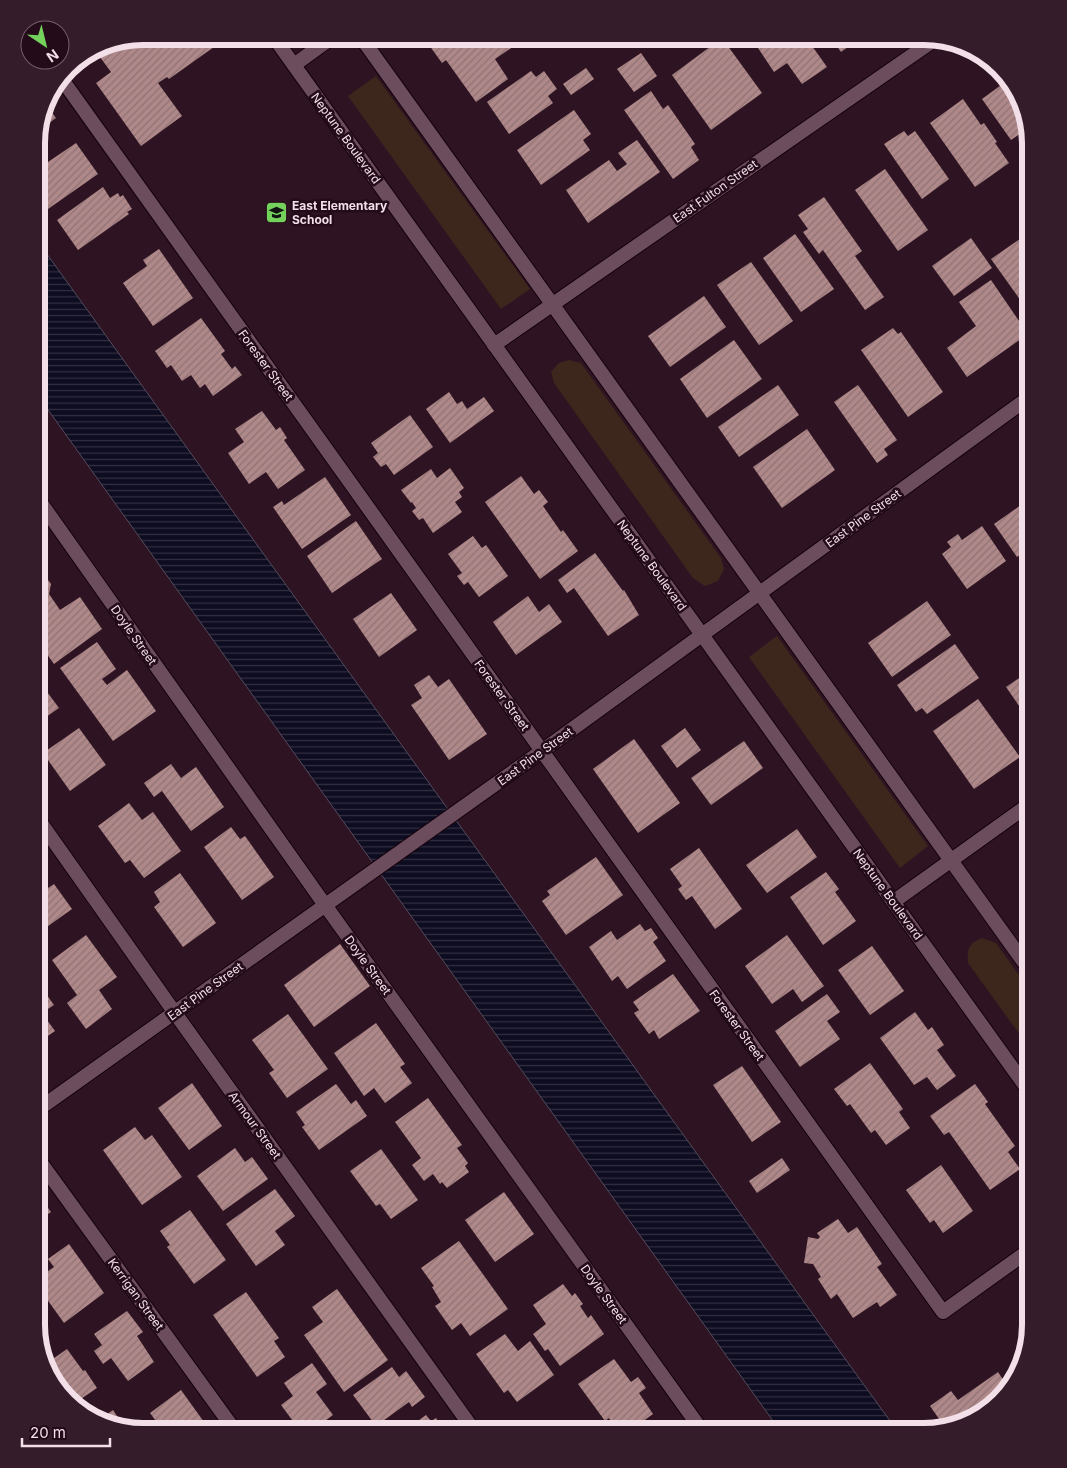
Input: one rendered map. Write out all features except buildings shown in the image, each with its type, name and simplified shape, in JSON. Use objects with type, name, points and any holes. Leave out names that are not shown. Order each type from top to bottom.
[{"type":"street","name":"Neptune Boulevard","points":[[280,45],[1022,1081]]},
{"type":"street","points":[[294,65],[322,45]]},
{"type":"street","points":[[366,45],[1022,960]]},
{"type":"street","name":"East Fulton Street","points":[[494,344],[927,45]]},
{"type":"street","name":"Forester Street","points":[[65,83],[943,1312],[1022,1256]]},
{"type":"street","name":"East Pine Street","points":[[45,1105],[542,751],[1022,403]]},
{"type":"street","name":"Doyle Street","points":[[45,509],[325,905],[697,1423]]},
{"type":"street","points":[[893,902],[1022,809]]},
{"type":"street","name":"Armour Street","points":[[45,829],[469,1423]]},
{"type":"street","name":"Kerrigan Street","points":[[45,1168],[229,1423]]},
{"type":"shaded area","points":[[376,76],[530,289],[501,309],[348,96]]},
{"type":"shaded area","points":[[569,360],[581,363],[721,558],[724,569],[718,581],[705,586],[693,578],[554,383],[551,372],[559,363]]},
{"type":"shaded area","points":[[777,636],[928,846],[900,868],[749,657]]},
{"type":"shaded area","points":[[982,938],[996,943],[1022,979],[1022,1038],[968,963],[969,948],[974,942]]},
{"type":"water","points":[[45,251],[891,1423],[775,1423],[45,406]]},
{"type":"place","name":"East Elementary School","points":[[276,212]]}]
